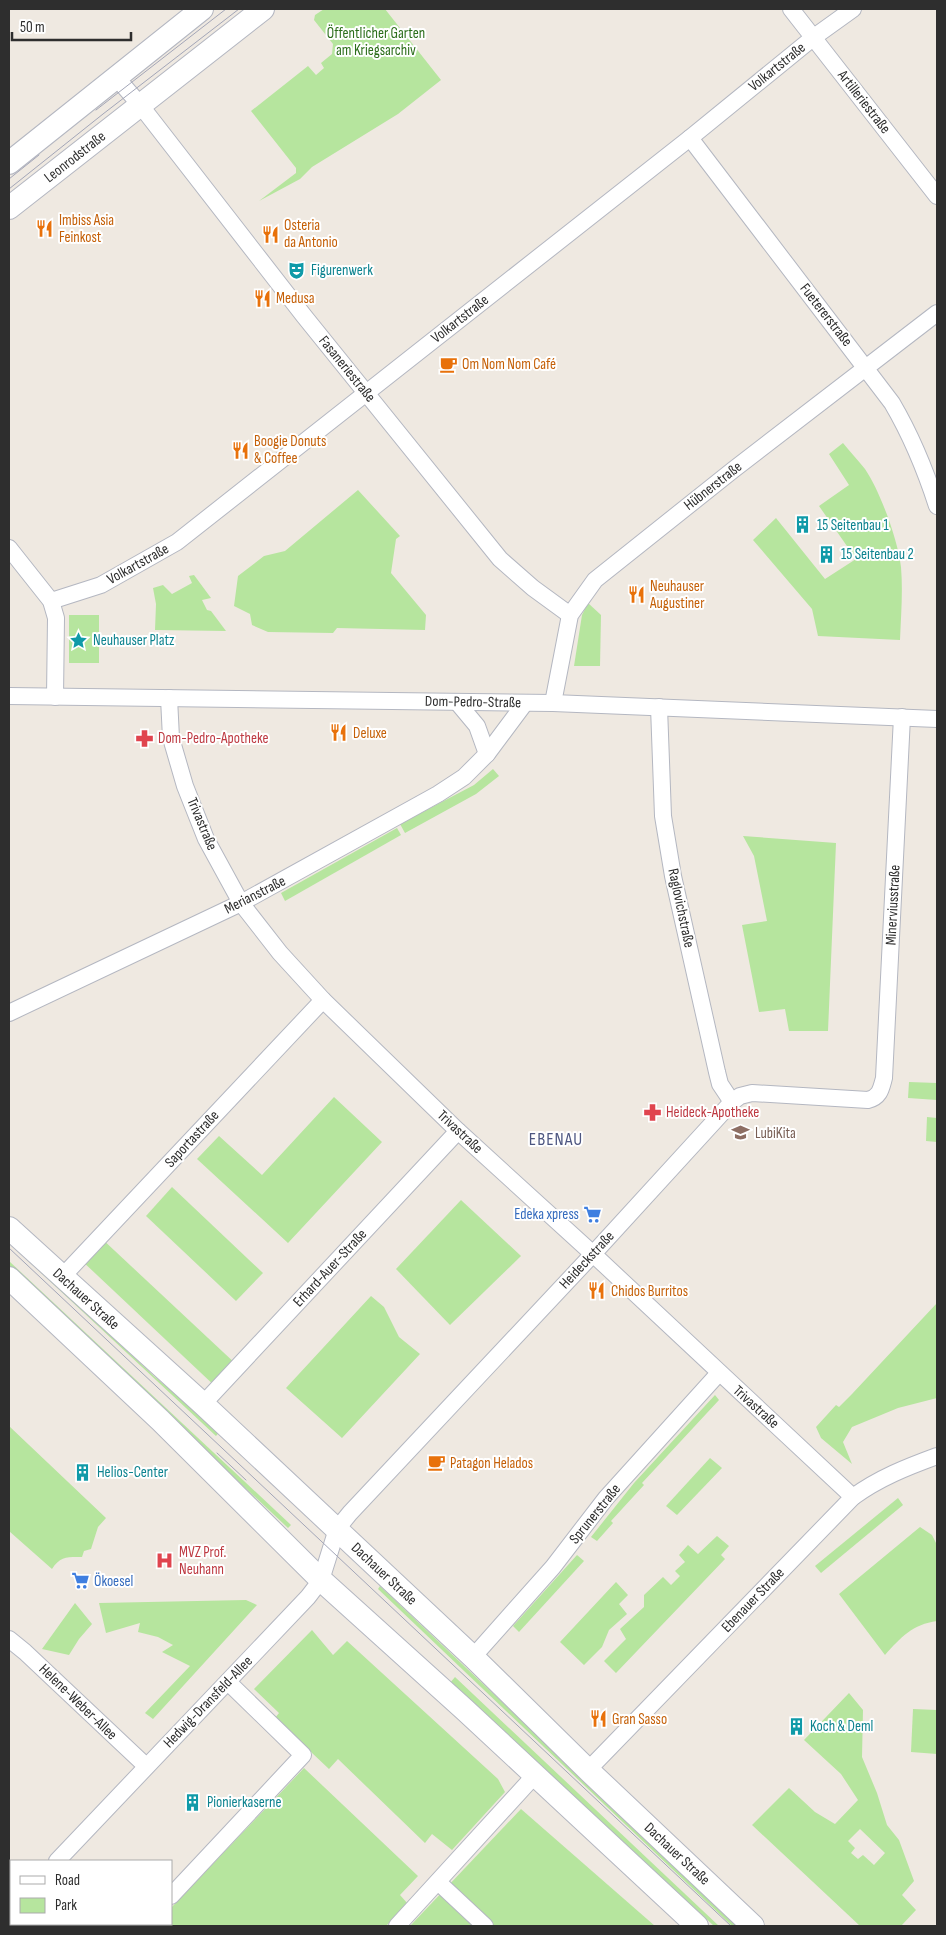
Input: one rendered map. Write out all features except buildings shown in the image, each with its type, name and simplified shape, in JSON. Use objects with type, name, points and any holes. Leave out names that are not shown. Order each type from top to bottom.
[{"type":"main road","points":[[9,163],[202,9]]},
{"type":"main road","name":"Leonrodstraße","points":[[9,208],[262,9]]},
{"type":"main road","name":"Dachauer Straße","points":[[9,1228],[337,1529],[753,1926]]},
{"type":"main road","points":[[9,1278],[160,1420],[321,1580],[697,1926]]},
{"type":"street","name":"Artilleriestraße","points":[[791,9],[937,196]]},
{"type":"street","name":"Volkartstraße","points":[[51,601],[101,585],[171,546],[690,138],[814,37],[853,9]]},
{"type":"street","points":[[116,77],[141,106]]},
{"type":"street","name":"Fasaneriestraße","points":[[141,106],[304,316],[500,559],[533,588],[570,616]]},
{"type":"street","name":"Fuetererstraße","points":[[690,138],[892,403],[910,434],[927,474],[937,506]]},
{"type":"street","name":"Hübnerstraße","points":[[553,703],[570,616],[595,580],[937,313]]},
{"type":"street","points":[[9,548],[51,601],[56,618],[55,697]]},
{"type":"street","name":"Dom-Pedro-Straße","points":[[9,696],[553,703],[937,719]]},
{"type":"street","name":"Trivastraße","points":[[169,698],[172,738],[186,786],[206,838],[241,903],[280,953],[322,1000],[458,1131],[526,1191],[853,1497]]},
{"type":"street","points":[[457,702],[476,726],[482,737],[487,754]]},
{"type":"street","name":"Merianstraße","points":[[9,1013],[241,903],[438,794],[464,777],[487,754],[525,703]]},
{"type":"street","name":"Raglovichstraße","points":[[660,708],[663,816],[673,876],[720,1084],[732,1102]]},
{"type":"street","name":"Minerviusstraße","points":[[880,1093],[885,1070],[902,717]]},
{"type":"street","name":"Saportastraße","points":[[62,1277],[322,1000]]},
{"type":"street","name":"Heideckstraße","points":[[337,1529],[732,1102],[740,1096],[752,1093],[868,1100],[880,1093]]},
{"type":"street","name":"Erhard-Auer-Straße","points":[[202,1404],[458,1131]]},
{"type":"street","name":"Sprunerstraße","points":[[473,1657],[553,1567],[606,1498],[719,1373]]},
{"type":"street","name":"Ebenauer Straße","points":[[588,1770],[853,1497],[870,1484],[896,1470],[937,1456]]},
{"type":"street","name":"Hedwig-Dransfeld-Allee","points":[[58,1860],[228,1682],[321,1580],[337,1529]]},
{"type":"street","name":"Helene-Weber-Allee","points":[[9,1639],[146,1766]]},
{"type":"street","points":[[172,1895],[303,1755],[228,1682]]},
{"type":"street","points":[[397,1926],[535,1775]]},
{"type":"street","points":[[438,1882],[485,1926]]},
{"type":"green space","name":"Öffentlicher Garten am Kriegsarchiv","points":[[324,9],[385,9],[441,80],[398,114],[312,167],[300,179],[259,201],[296,173],[296,168],[251,111],[308,66],[316,75],[324,68],[321,63],[332,54],[333,44],[314,20],[315,15]]},
{"type":"green space","points":[[843,443],[871,478],[896,543],[902,576],[900,640],[818,636],[812,609],[753,540],[776,518],[825,579],[856,559],[819,506],[849,485],[829,454]]},
{"type":"green space","points":[[358,490],[400,536],[396,539],[391,573],[426,615],[425,630],[337,628],[333,633],[268,632],[252,625],[250,614],[234,606],[238,576],[264,556],[285,551]]},
{"type":"green space","points":[[194,575],[211,598],[202,600],[207,610],[211,611],[226,631],[155,630],[156,604],[153,588],[163,585],[172,594],[192,583],[189,576]]},
{"type":"green space","points":[[588,603],[601,615],[600,666],[574,666],[582,615]]},
{"type":"green space","points":[[69,615],[99,615],[99,663],[69,663]]},
{"type":"green space","points":[[493,769],[499,776],[476,794],[405,833],[400,824],[474,785]]},
{"type":"green space","points":[[397,828],[401,835],[285,901],[281,893]]},
{"type":"green space","points":[[743,836],[836,843],[828,1031],[789,1031],[785,1009],[759,1012],[742,925],[767,921],[754,856]]},
{"type":"green space","points":[[909,1082],[937,1083],[937,1100],[908,1098]]},
{"type":"green space","points":[[334,1097],[382,1142],[288,1243],[197,1159],[219,1136],[262,1175]]},
{"type":"green space","points":[[927,1117],[937,1118],[937,1142],[926,1141]]},
{"type":"green space","points":[[172,1187],[263,1273],[236,1301],[146,1216]]},
{"type":"green space","points":[[461,1200],[521,1256],[450,1325],[396,1269]]},
{"type":"green space","points":[[100,1237],[238,1366],[217,1388],[80,1259]]},
{"type":"green space","points":[[9,1240],[155,1377],[221,1430],[216,1436],[9,1243]]},
{"type":"green space","points":[[9,1261],[291,1525],[288,1528],[9,1266]]},
{"type":"green space","points":[[371,1296],[384,1307],[399,1337],[420,1354],[342,1438],[286,1388]]},
{"type":"green space","points":[[937,1303],[937,1398],[898,1408],[852,1427],[843,1442],[852,1464],[821,1438],[816,1427],[836,1405],[839,1407],[852,1394]]},
{"type":"green space","points":[[715,1395],[719,1400],[642,1483],[644,1485],[611,1521],[613,1523],[597,1541],[591,1537],[634,1483]]},
{"type":"green space","points":[[9,1426],[106,1518],[98,1527],[91,1549],[84,1551],[82,1557],[61,1559],[52,1569],[9,1531]]},
{"type":"green space","points":[[710,1458],[722,1468],[677,1515],[666,1506]]},
{"type":"green space","points":[[898,1498],[903,1505],[821,1573],[815,1566]]},
{"type":"green space","points":[[920,1527],[932,1535],[937,1545],[937,1621],[914,1629],[885,1655],[839,1594]]},
{"type":"green space","points":[[717,1536],[729,1546],[721,1555],[725,1559],[616,1673],[604,1661],[626,1639],[620,1629],[644,1607],[644,1595],[663,1577],[671,1585],[680,1576],[675,1571],[685,1562],[679,1555],[688,1545],[698,1554]]},
{"type":"green space","points":[[577,1555],[584,1561],[519,1632],[513,1626]]},
{"type":"green space","points":[[616,1582],[628,1595],[619,1604],[627,1614],[609,1630],[602,1647],[584,1665],[560,1642]]},
{"type":"green space","points":[[380,1586],[738,1926],[732,1926],[378,1589]]},
{"type":"green space","points":[[246,1600],[257,1605],[153,1719],[145,1713],[190,1666],[162,1652],[173,1645],[158,1637],[138,1632],[140,1623],[106,1633],[99,1603]]},
{"type":"green space","points":[[75,1603],[92,1624],[79,1639],[69,1655],[42,1649]]},
{"type":"green space","points":[[312,1630],[333,1655],[347,1641],[498,1779],[505,1792],[452,1850],[432,1834],[425,1843],[338,1759],[329,1769],[275,1718],[279,1713],[254,1689]]},
{"type":"green space","points":[[455,1677],[719,1926],[714,1926],[504,1731],[460,1697],[449,1684]]},
{"type":"green space","points":[[849,1693],[863,1710],[862,1757],[877,1793],[887,1825],[899,1840],[914,1881],[902,1895],[916,1910],[901,1926],[860,1926],[752,1825],[789,1788],[815,1812],[835,1824],[858,1800],[841,1774],[804,1740]],"holes":[[[860,1829],[885,1853],[874,1865],[863,1855],[858,1859],[851,1853],[855,1848],[848,1841]]]},
{"type":"green space","points":[[913,1709],[937,1710],[937,1754],[911,1752]]},
{"type":"green space","points":[[304,1768],[418,1876],[400,1895],[408,1904],[386,1926],[154,1926],[172,1925],[172,1907]]},
{"type":"green space","points":[[521,1809],[655,1926],[410,1926]]},
{"type":"tram line","points":[[96,110],[226,9]]},
{"type":"tram line","points":[[9,189],[239,9]]},
{"type":"tram line","points":[[9,179],[39,155]]},
{"type":"tram line","points":[[9,1248],[731,1926]]},
{"type":"tram line","points":[[217,1453],[246,1480]]},
{"type":"place","name":"Imbiss Asia Feinkost","points":[[45,229]]},
{"type":"place","name":"Osteria da Antonio","points":[[270,234]]},
{"type":"place","name":"Figurenwerk","points":[[297,270]]},
{"type":"place","name":"Medusa","points":[[262,298]]},
{"type":"place","name":"Om Nom Nom Café","points":[[448,364]]},
{"type":"place","name":"Boogie Donuts & Coffee","points":[[240,450]]},
{"type":"place","name":"15 Seitenbau 1","points":[[803,525]]},
{"type":"place","name":"15 Seitenbau 2","points":[[827,554]]},
{"type":"place","name":"Neuhauser Augustiner","points":[[636,595]]},
{"type":"place","name":"Neuhauser Platz","points":[[79,640]]},
{"type":"place","name":"Deluxe","points":[[339,733]]},
{"type":"place","name":"Dom-Pedro-Apotheke","points":[[144,738]]},
{"type":"place","name":"Heideck-Apotheke","points":[[652,1112]]},
{"type":"place","name":"LubiKita","points":[[741,1133]]},
{"type":"place","name":"Edeka xpress","points":[[593,1214]]},
{"type":"place","name":"Chidos Burritos","points":[[597,1291]]},
{"type":"place","name":"Patagon Helados","points":[[436,1463]]},
{"type":"place","name":"Helios-Center","points":[[83,1472]]},
{"type":"place","name":"MVZ Prof. Neuhann","points":[[165,1561]]},
{"type":"place","name":"Ökoesel","points":[[80,1581]]},
{"type":"place","name":"Gran Sasso","points":[[598,1719]]},
{"type":"place","name":"Koch & Deml","points":[[796,1726]]},
{"type":"place","name":"Pionierkaserne","points":[[193,1802]]},
{"type":"district","name":"EBENAU","points":[[556,1139]]}]
